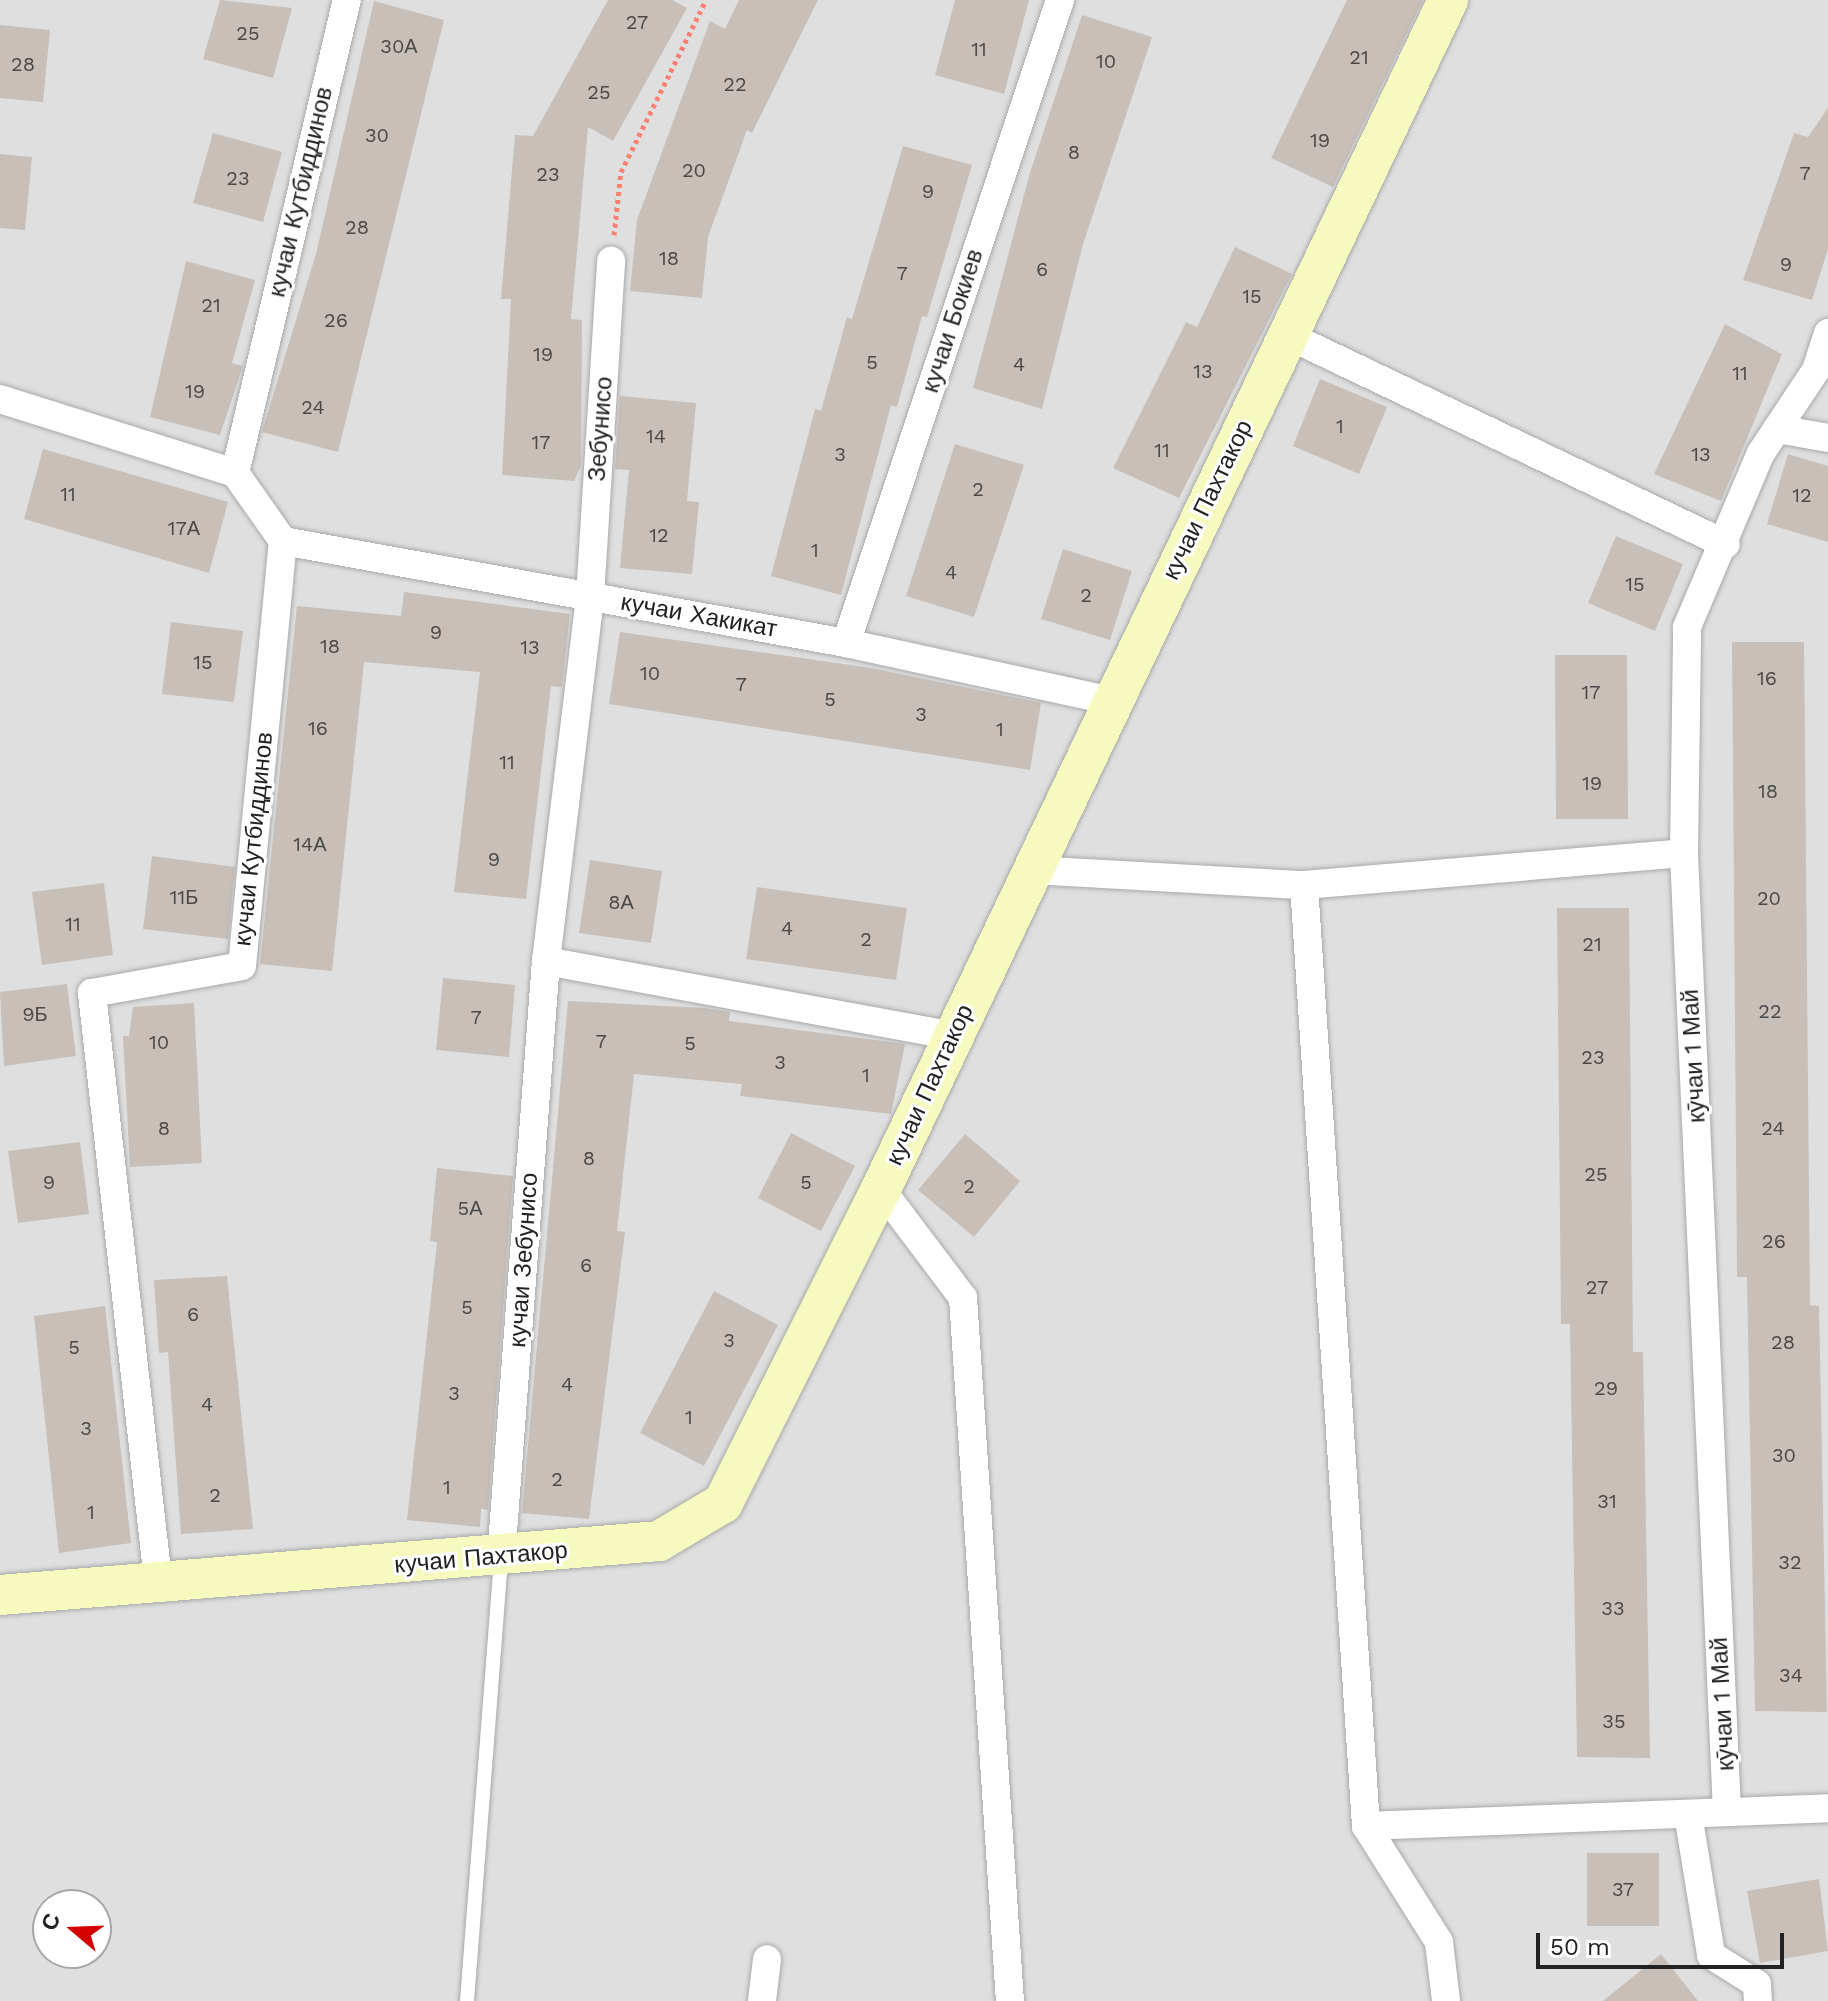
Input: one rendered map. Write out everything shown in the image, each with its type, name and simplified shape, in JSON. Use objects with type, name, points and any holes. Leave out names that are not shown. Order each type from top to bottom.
[{"type":"main road","name":"кучаи Пахтакор","points":[[0,1595],[158,1580],[501,1559],[659,1541],[723,1503],[881,1189],[1448,0]]},
{"type":"street","name":"кучаи Кутбиддинов","points":[[235,473],[347,0]]},
{"type":"street","name":"кучаи Бокиев","points":[[846,643],[1060,0]]},
{"type":"street","name":"Зебунисо","points":[[590,597],[611,261]]},
{"type":"street","name":"кӯчаи 1 Май","points":[[1727,1812],[1684,853],[1687,627],[1777,429],[1816,370],[1828,333]]},
{"type":"street","points":[[1287,335],[1726,544]]},
{"type":"street","points":[[0,399],[235,473],[283,541]]},
{"type":"street","points":[[1777,429],[1828,438]]},
{"type":"street","name":"кучаи Кутбиддинов","points":[[158,1580],[92,993],[242,966],[283,541]]},
{"type":"street","name":"кучаи Хакикат","points":[[283,541],[846,643],[1112,701]]},
{"type":"street","name":"кучаи Зебунисо","points":[[501,1559],[546,961],[590,597]]},
{"type":"street","points":[[1032,870],[1304,885],[1684,853]]},
{"type":"street","points":[[1304,885],[1366,1826],[1439,1942],[1446,2001]]},
{"type":"street","points":[[546,961],[953,1036]]},
{"type":"street","points":[[881,1189],[963,1298],[1010,2001]]},
{"type":"street","points":[[1366,1826],[1828,1808]]},
{"type":"street","points":[[1688,1814],[1711,1955],[1757,1984],[1758,2001]]},
{"type":"street","points":[[762,2001],[767,1959]]},
{"type":"lane","points":[[467,2001],[501,1559]]},
{"type":"path","points":[[611,261],[621,172],[706,0]]},
{"type":"shaded area","points":[[0,0],[1828,0],[1828,2001],[0,2001]]},
{"type":"building","points":[[220,0],[292,8],[273,78],[203,59]]},
{"type":"building","points":[[608,0],[672,0],[687,8],[613,141],[588,127],[571,319],[582,320],[581,466],[574,481],[502,475],[511,299],[501,299],[515,135],[533,136]]},
{"type":"building","points":[[739,0],[818,0],[752,133],[747,130],[708,237],[702,298],[630,291],[637,220],[710,21],[725,29]]},
{"type":"building","points":[[955,0],[1029,0],[1004,94],[935,75]]},
{"type":"building","points":[[1347,0],[1423,0],[1333,187],[1271,158]]},
{"type":"building","points":[[374,1],[444,20],[338,452],[262,432],[316,254]]},
{"type":"building","points":[[1082,15],[1152,37],[1083,244],[1042,409],[973,388],[1029,176]]},
{"type":"building","points":[[0,25],[50,30],[43,102],[0,98]]},
{"type":"building","points":[[1828,108],[1828,249],[1812,300],[1743,280],[1794,133],[1808,137]]},
{"type":"building","points":[[213,133],[282,152],[263,222],[193,203]]},
{"type":"building","points":[[903,146],[972,165],[927,317],[922,316],[897,407],[891,405],[841,595],[771,576],[815,409],[821,411],[847,317],[852,319]]},
{"type":"building","points":[[0,154],[32,157],[25,230],[0,228]]},
{"type":"building","points":[[1235,247],[1292,274],[1179,498],[1113,468],[1186,322],[1197,327]]},
{"type":"building","points":[[186,261],[255,280],[232,363],[243,366],[220,435],[150,417]]},
{"type":"building","points":[[1725,324],[1782,354],[1721,501],[1654,474]]},
{"type":"building","points":[[1320,379],[1387,407],[1359,474],[1293,446]]},
{"type":"building","points":[[620,396],[696,403],[687,501],[699,502],[692,574],[620,568],[629,470],[615,469]]},
{"type":"building","points":[[955,444],[1024,465],[974,617],[906,596]]},
{"type":"building","points":[[43,449],[228,502],[209,573],[24,519]]},
{"type":"building","points":[[1788,454],[1828,466],[1828,542],[1767,524]]},
{"type":"building","points":[[1616,536],[1683,564],[1655,631],[1588,603]]},
{"type":"building","points":[[1063,549],[1132,571],[1110,640],[1041,619]]},
{"type":"building","points":[[404,592],[570,614],[562,687],[551,686],[526,899],[454,892],[480,672],[364,662],[332,971],[260,964],[297,606],[401,616]]},
{"type":"building","points":[[171,622],[243,631],[234,702],[162,694]]},
{"type":"building","points":[[620,632],[871,668],[1041,703],[1030,770],[609,704]]},
{"type":"building","points":[[1732,642],[1804,642],[1810,1305],[1819,1306],[1827,1712],[1755,1711],[1747,1277],[1737,1277]]},
{"type":"building","points":[[1555,655],[1627,655],[1628,819],[1556,819]]},
{"type":"building","points":[[152,856],[235,867],[228,939],[143,929]]},
{"type":"building","points":[[590,860],[662,871],[651,943],[579,933]]},
{"type":"building","points":[[104,883],[113,955],[42,965],[32,892]]},
{"type":"building","points":[[757,887],[907,908],[896,980],[746,959]]},
{"type":"building","points":[[1557,908],[1629,908],[1633,1352],[1643,1352],[1650,1758],[1577,1757],[1570,1324],[1561,1324]]},
{"type":"building","points":[[443,978],[515,985],[509,1057],[436,1050]]},
{"type":"building","points":[[67,984],[76,1056],[4,1066],[0,992]]},
{"type":"building","points":[[568,1001],[705,1008],[730,1012],[729,1021],[905,1044],[891,1114],[740,1096],[742,1084],[634,1074],[617,1231],[625,1232],[589,1519],[522,1513]]},
{"type":"building","points":[[194,1003],[202,1163],[130,1167],[123,1036],[129,1036],[133,1007]]},
{"type":"building","points":[[791,1133],[855,1166],[821,1231],[758,1198]]},
{"type":"building","points":[[965,1134],[1020,1181],[974,1237],[918,1190]]},
{"type":"building","points":[[80,1142],[89,1214],[18,1223],[8,1151]]},
{"type":"building","points":[[437,1168],[513,1176],[488,1510],[481,1509],[480,1527],[407,1520],[437,1242],[430,1241]]},
{"type":"building","points":[[227,1276],[253,1529],[181,1534],[168,1352],[159,1353],[154,1280]]},
{"type":"building","points":[[714,1291],[778,1325],[704,1466],[640,1433]]},
{"type":"building","points":[[105,1306],[131,1543],[59,1553],[34,1316]]},
{"type":"building","points":[[1587,1853],[1659,1853],[1659,1926],[1587,1926]]},
{"type":"building","points":[[1819,1879],[1828,1951],[1760,1963],[1747,1891]]},
{"type":"building","points":[[1661,1954],[1698,2001],[1603,2001]]}]
